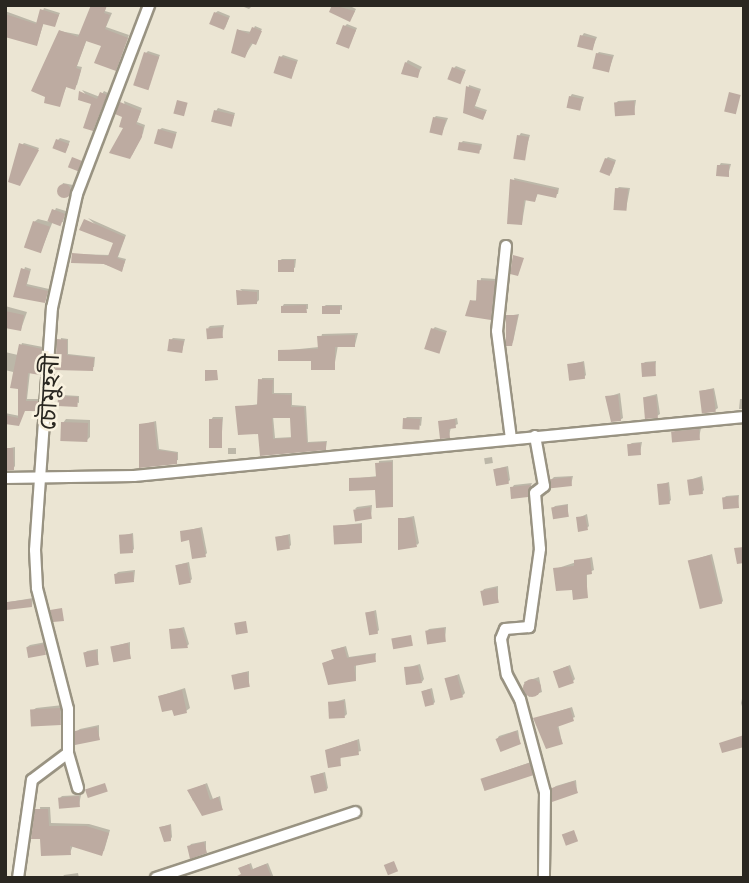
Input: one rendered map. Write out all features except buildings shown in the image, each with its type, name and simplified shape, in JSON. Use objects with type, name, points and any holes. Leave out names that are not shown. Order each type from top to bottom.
[{"type":"street","name":"চৌমুহনী","points":[[78,788],[68,753],[68,709],[37,588],[37,497],[43,477],[52,308],[62,251],[77,194],[149,5]]},
{"type":"street","points":[[506,246],[497,331],[511,439]]},
{"type":"street","points":[[5,478],[134,476],[744,417]]},
{"type":"street","points":[[535,436],[544,486],[535,493],[540,549],[529,627],[505,629],[501,639],[507,675],[520,699],[545,792],[544,878]]},
{"type":"street","points":[[18,878],[25,804],[32,780],[68,753]]},
{"type":"street","points":[[156,878],[174,875],[355,812]]}]
